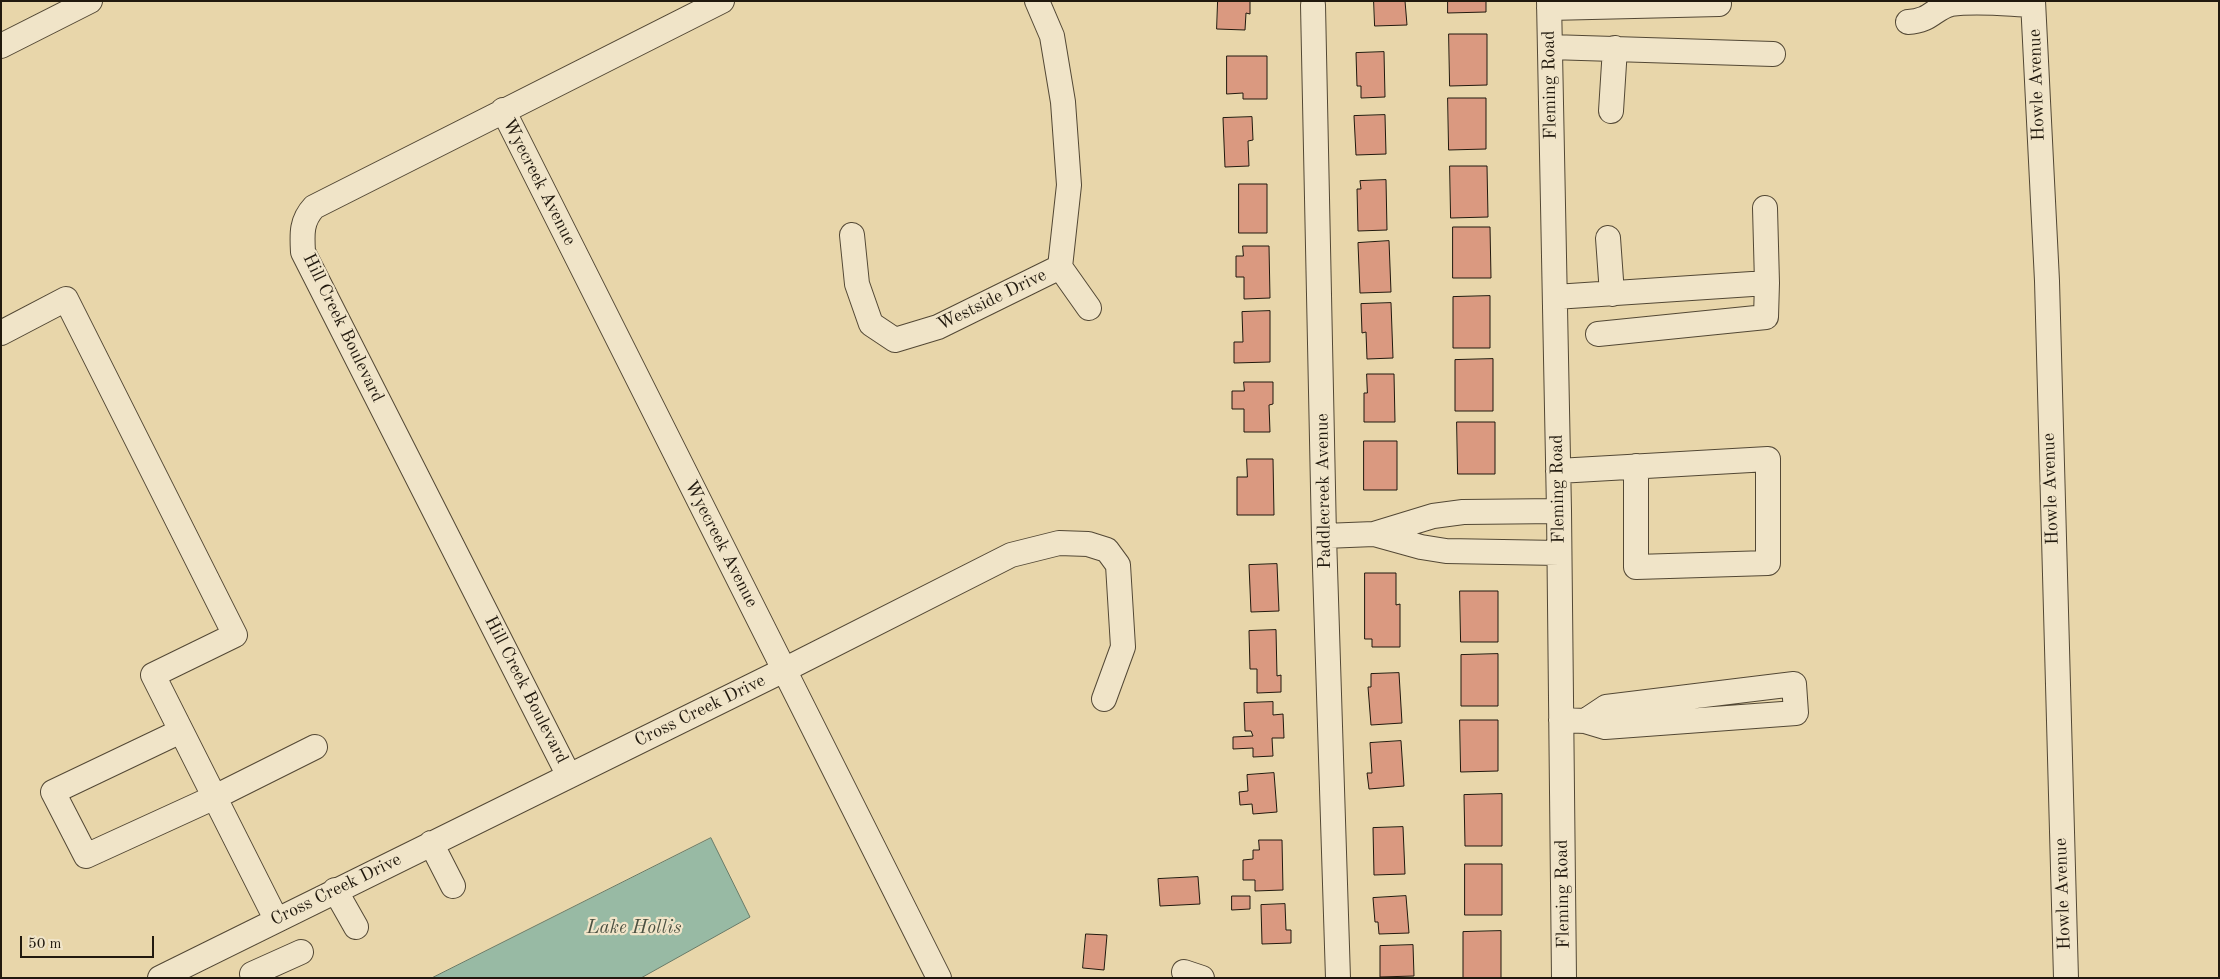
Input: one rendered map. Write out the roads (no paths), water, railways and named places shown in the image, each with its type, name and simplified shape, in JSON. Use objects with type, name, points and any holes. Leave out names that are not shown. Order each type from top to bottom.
[{"type":"street","name":"Hill Creek Boulevard","points":[[569,776],[304,252],[302,228],[306,215],[314,207],[722,1]]},
{"type":"street","name":"Westside Drive","points":[[852,235],[857,284],[871,324],[895,340],[938,327],[1060,267],[1069,185],[1063,102],[1052,36],[1037,1]]},
{"type":"street","points":[[1908,22],[1922,21],[1947,5],[1966,1],[2033,3]]},
{"type":"street","points":[[1,46],[85,2]]},
{"type":"street","name":"Howle Avenue","points":[[2033,3],[2047,281],[2066,978]]},
{"type":"street","points":[[1549,4],[1719,4]]},
{"type":"street","name":"Fleming Road","points":[[1549,4],[1559,511],[1564,978]]},
{"type":"street","name":"Paddlecreek Avenue","points":[[1313,5],[1324,536],[1338,978]]},
{"type":"street","points":[[1550,46],[1773,54]]},
{"type":"street","points":[[1611,111],[1615,48]]},
{"type":"street","name":"Wyecreek Avenue","points":[[503,110],[939,978]]},
{"type":"street","points":[[1598,334],[1766,317],[1765,208]]},
{"type":"street","points":[[1608,238],[1612,294]]},
{"type":"street","points":[[1060,267],[1089,308]]},
{"type":"street","points":[[1555,297],[1767,284]]},
{"type":"street","points":[[1,333],[66,299],[235,635],[152,675],[276,919]]},
{"type":"street","points":[[1558,471],[1636,466],[1768,459],[1768,563],[1636,567],[1636,466]]},
{"type":"street","points":[[1324,536],[1374,534],[1433,516],[1463,512],[1559,511]]},
{"type":"street","points":[[1374,534],[1421,547],[1446,551],[1559,553]]},
{"type":"street","name":"Cross Creek Drive","points":[[160,978],[276,919],[784,670],[1011,555],[1059,543],[1088,544],[1107,550],[1118,565],[1123,647],[1104,699]]},
{"type":"street","points":[[1561,720],[1585,720],[1605,727],[1796,713],[1794,684],[1606,707],[1585,720]]},
{"type":"street","points":[[181,731],[53,792],[86,856],[215,797],[314,747]]},
{"type":"street","points":[[431,843],[453,886]]},
{"type":"street","points":[[335,890],[356,927]]},
{"type":"street","points":[[237,939],[248,976],[301,952]]},
{"type":"water","name":"Lake Hollis","points":[[711,838],[750,917],[641,978],[432,978]]}]
